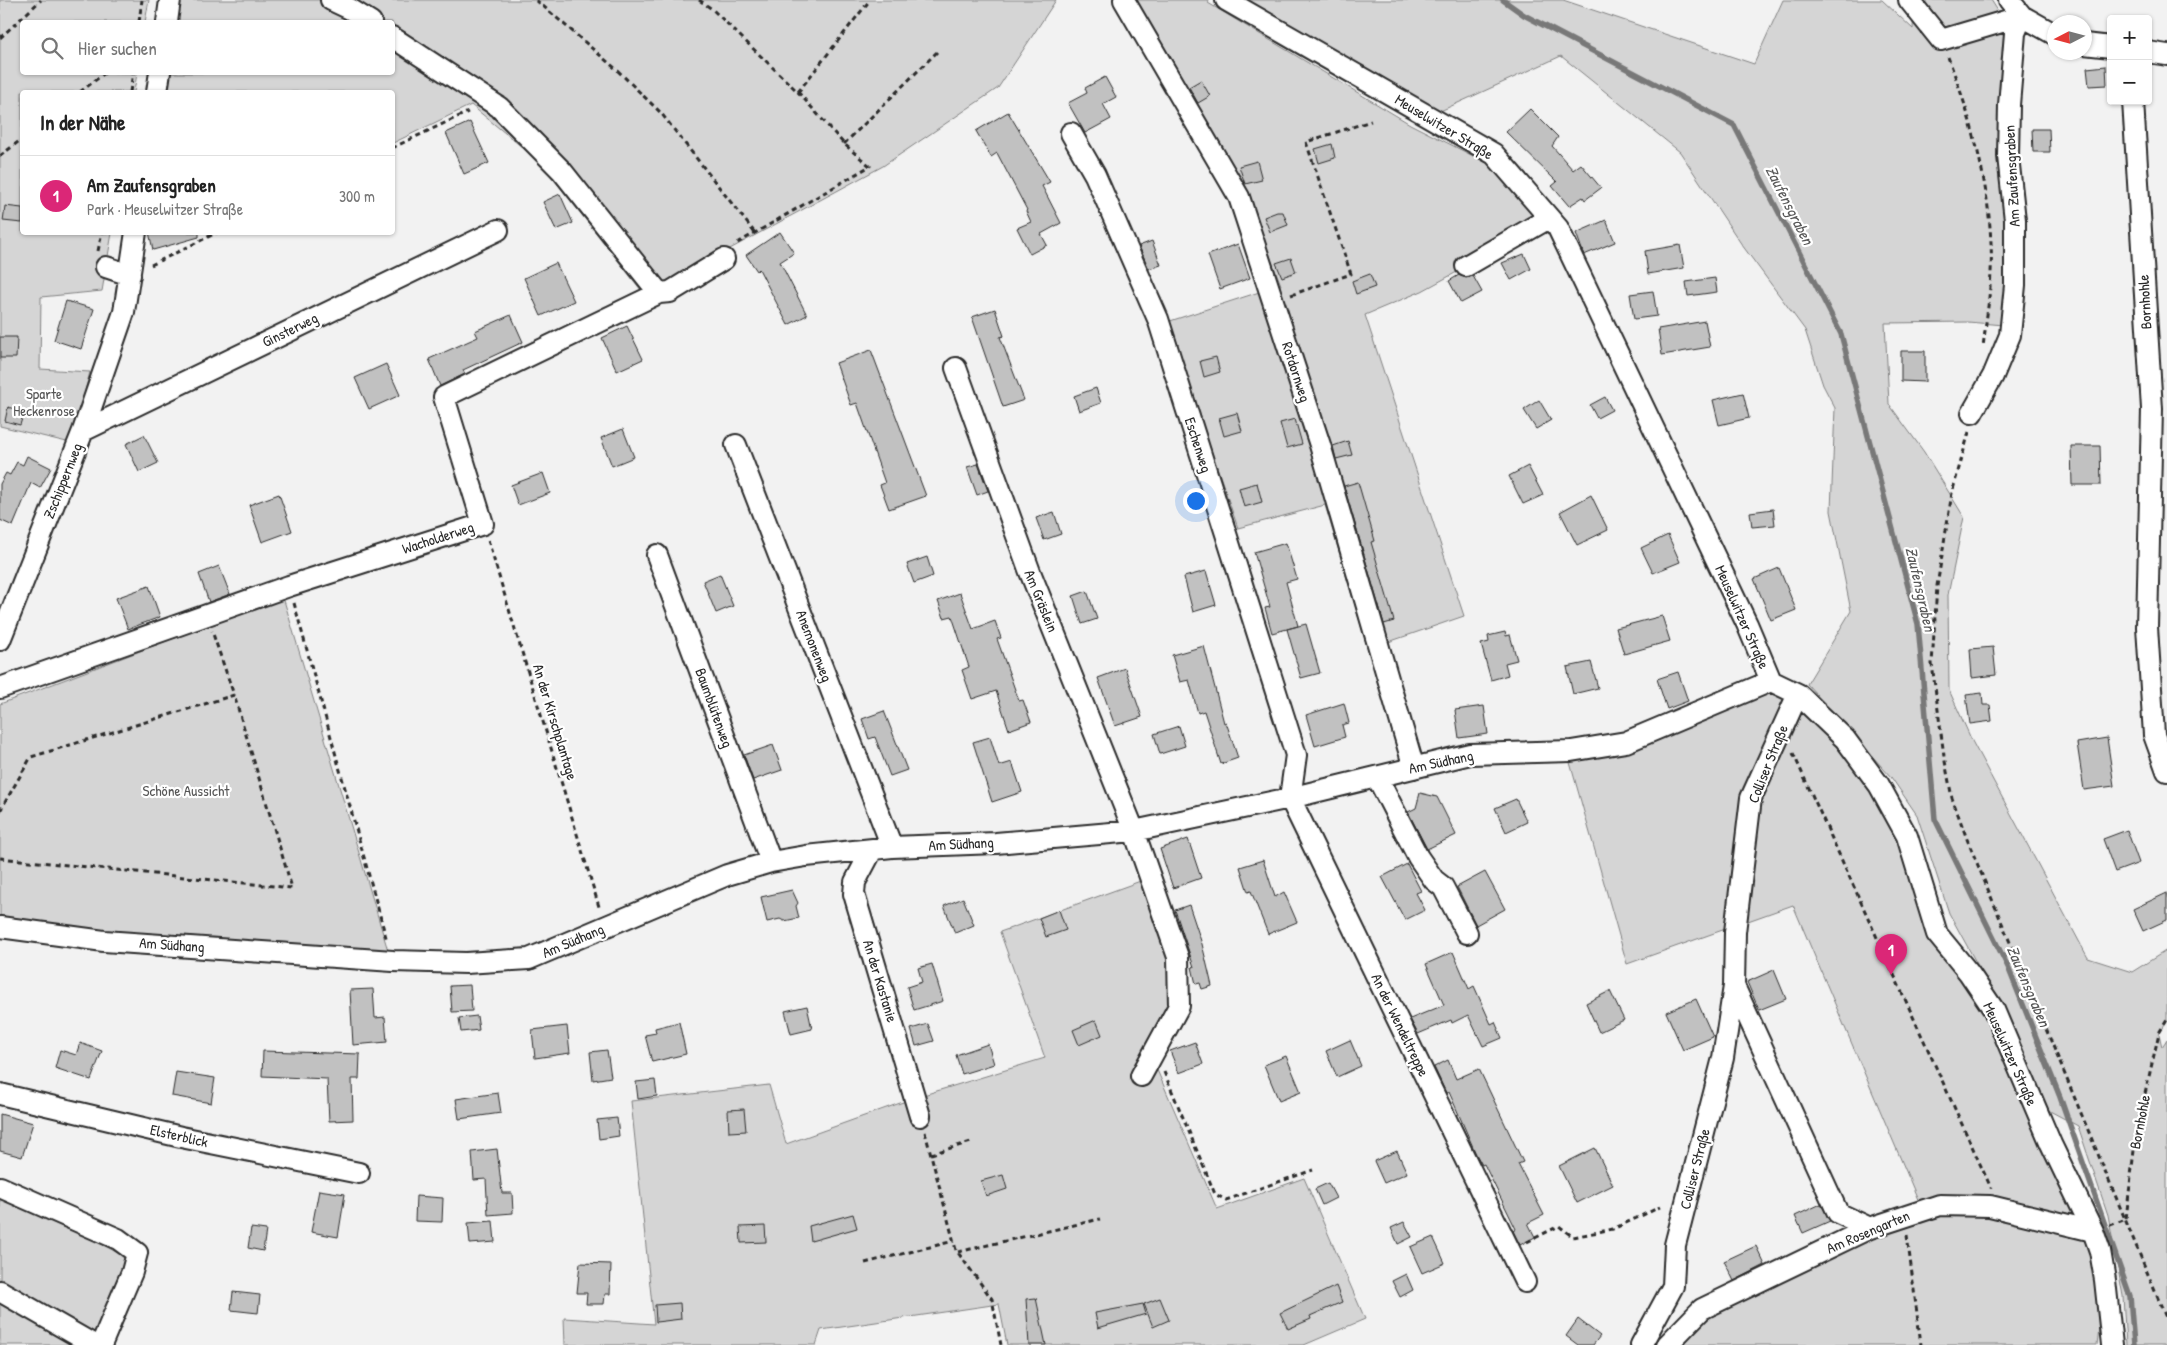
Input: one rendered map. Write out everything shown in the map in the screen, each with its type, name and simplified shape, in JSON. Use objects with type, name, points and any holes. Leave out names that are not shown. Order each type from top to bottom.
[{"type":"street","points":[[167,20],[170,0]]},
{"type":"street","points":[[331,0],[368,20]]},
{"type":"street","name":"Rotdornweg","points":[[1124,0],[1239,197],[1320,445],[1414,768]]},
{"type":"street","name":"Meuselwitzer Straße","points":[[1226,0],[1494,154],[1558,228],[1747,624],[1771,681],[1798,694],[1845,739],[1879,785],[1908,836],[1937,934],[1969,973],[1994,1010],[2051,1144],[2093,1231],[2100,1251],[2105,1280],[2112,1345]]},
{"type":"street","points":[[1909,0],[1941,40],[2022,16]]},
{"type":"street","points":[[2009,0],[2022,16],[2047,30]]},
{"type":"street","name":"Am Zaufensgraben","points":[[1972,414],[1993,376],[2010,335],[2015,285],[2015,220],[2008,156],[2009,105],[2016,33],[2022,16]]},
{"type":"street","points":[[395,39],[499,106],[562,171],[659,293]]},
{"type":"street","points":[[2092,45],[2107,47]]},
{"type":"street","points":[[2152,52],[2167,54]]},
{"type":"street","points":[[157,90],[160,75]]},
{"type":"street","name":"Bornhohle","points":[[2133,105],[2152,409],[2147,627],[2154,735],[2167,771]]},
{"type":"street","name":"Eschenweg","points":[[1071,133],[1095,175],[1158,319],[1296,755],[1290,798]]},
{"type":"street","points":[[1466,266],[1549,218]]},
{"type":"street","name":"Ginsterweg","points":[[83,431],[498,230]]},
{"type":"street","name":"Zschippernweg","points":[[0,640],[83,431],[124,312],[136,235]]},
{"type":"street","name":"Wacholderweg","points":[[0,688],[289,586],[483,524],[444,397],[659,293],[670,292],[728,252]]},
{"type":"street","points":[[106,267],[130,275]]},
{"type":"street","name":"Am Gräslein","points":[[956,368],[1030,572],[1134,831]]},
{"type":"street","name":"Anemonenweg","points":[[736,445],[892,847]]},
{"type":"street","name":"Baumblütenweg","points":[[657,555],[771,862]]},
{"type":"street","name":"Am Südhang","points":[[0,927],[104,941],[393,961],[466,963],[529,959],[727,875],[771,862],[892,847],[996,843],[1134,831],[1290,798],[1470,754],[1572,751],[1626,742],[1771,681]]},
{"type":"street","name":"Colliser Straße","points":[[1641,1345],[1673,1286],[1675,1245],[1723,1058],[1734,986],[1735,932],[1751,798],[1798,694]]},
{"type":"street","points":[[1377,777],[1418,857],[1434,880],[1443,887],[1467,933]]},
{"type":"street","name":"An der Wendeltreppe","points":[[1290,798],[1525,1282]]},
{"type":"street","points":[[1134,831],[1178,957],[1179,1006],[1141,1076]]},
{"type":"street","name":"An der Kastanie","points":[[872,850],[855,882],[854,894],[920,1116]]},
{"type":"street","name":"Colliser Straße","points":[[1734,986],[1838,1213],[1870,1228]]},
{"type":"street","name":"Elsterblick","points":[[0,1094],[181,1137],[359,1173]]},
{"type":"street","points":[[0,1187],[118,1239],[137,1253],[132,1272],[101,1345]]},
{"type":"street","name":"Am Rosengarten","points":[[1667,1345],[1702,1309],[1870,1228],[1940,1205],[1990,1206],[2093,1231]]},
{"type":"street","points":[[0,1291],[94,1345]]},
{"type":"path","points":[[0,38],[41,0]]},
{"type":"path","points":[[140,20],[142,0]]},
{"type":"path","points":[[536,0],[616,69],[661,112],[708,175],[755,233]]},
{"type":"path","points":[[699,0],[712,9],[798,92],[844,144],[870,166],[755,233],[728,252]]},
{"type":"path","points":[[798,92],[870,0]]},
{"type":"path","points":[[1941,40],[1966,103],[1984,175],[1991,244],[1988,308],[1982,356]]},
{"type":"path","points":[[844,144],[937,52]]},
{"type":"path","points":[[83,90],[102,75]]},
{"type":"path","points":[[130,90],[133,75]]},
{"type":"path","points":[[395,147],[468,112]]},
{"type":"path","points":[[1273,301],[1351,274],[1306,142],[1371,121]]},
{"type":"path","points":[[0,156],[20,140]]},
{"type":"path","points":[[130,275],[212,235]]},
{"type":"path","points":[[1972,414],[1952,493],[1937,586],[1932,664],[1944,756],[1952,798],[1967,839],[2167,1320]]},
{"type":"path","name":"An der Kirschplantage","points":[[483,524],[605,927]]},
{"type":"path","points":[[289,586],[393,961]]},
{"type":"path","points":[[0,858],[292,888],[234,695],[207,616]]},
{"type":"path","points":[[0,811],[31,756],[234,695]]},
{"type":"path","points":[[1782,729],[2000,1209]]},
{"type":"path","name":"Bornhohle","points":[[2126,1219],[2136,1133],[2159,1034],[2167,1020]]},
{"type":"path","points":[[1155,1050],[1215,1194],[1226,1200],[1313,1170]]},
{"type":"path","points":[[920,1116],[954,1241],[958,1252],[992,1299],[1000,1345]]},
{"type":"path","points":[[930,1154],[971,1142]]},
{"type":"path","points":[[1510,1252],[1559,1226],[1573,1237],[1613,1230],[1660,1207]]},
{"type":"path","points":[[1904,1217],[1921,1345]]},
{"type":"path","points":[[958,1252],[1100,1219]]},
{"type":"path","points":[[2117,1222],[2126,1219]]},
{"type":"path","points":[[865,1263],[954,1241]]},
{"type":"green space","name":"Sparte Heckenrose","points":[[0,0],[149,0],[145,20],[20,20],[20,75],[137,75],[134,90],[20,90],[20,235],[112,235],[102,291],[41,297],[40,369],[90,372],[71,443],[0,426]]},
{"type":"green space","points":[[179,0],[1056,0],[998,88],[883,166],[645,295],[540,162],[471,105],[395,142],[395,90],[163,90],[165,75],[395,75],[395,20],[174,20]]},
{"type":"green space","points":[[1132,0],[1209,0],[1208,3],[1410,124],[1493,166],[1543,225],[1422,291],[1365,315],[1464,616],[1368,649],[1325,505],[1238,528],[1167,322],[1281,285],[1245,192]]},
{"type":"green space","points":[[1240,0],[1563,0],[1754,64],[1783,0],[1882,0],[1913,29],[1914,0],[1991,0],[2007,25],[2004,33],[2001,158],[2009,254],[2003,325],[1968,322],[1885,323],[1889,404],[1924,452],[1964,517],[1948,595],[1949,690],[1972,741],[2088,958],[2132,972],[2167,950],[2167,1022],[2159,1034],[2162,1047],[2167,1039],[2167,1345],[2126,1345],[2123,1296],[2108,1215],[2078,1126],[2048,1110],[1988,984],[1949,913],[1917,815],[1891,777],[1807,684],[1851,611],[1831,511],[1835,408],[1823,385],[1805,330],[1742,245],[1680,152],[1561,56],[1436,113]]},
{"type":"green space","name":"Schöne Aussicht","points":[[283,597],[389,954],[171,937],[0,920],[0,704]]},
{"type":"green space","points":[[1774,691],[1794,699],[1827,731],[1862,772],[1989,1013],[2075,1214],[1919,1202],[1793,905],[1627,964],[1569,759],[1606,756],[1641,747],[1743,698]]},
{"type":"green space","points":[[1146,879],[1173,971],[1171,1000],[1154,1063],[1217,1209],[1304,1178],[1365,1319],[1304,1345],[1007,1345],[999,1304],[821,1330],[816,1345],[565,1345],[564,1318],[654,1324],[631,1101],[769,1085],[786,1144],[917,1097],[1045,1058],[1000,932]]},
{"type":"green space","points":[[0,1198],[73,1228],[141,1266],[98,1345],[0,1345]]},
{"type":"green space","points":[[1949,1208],[2068,1230],[2093,1246],[2100,1319],[2097,1345],[1680,1345],[1723,1306],[1890,1227]]},
{"type":"building","points":[[2106,66],[2107,85],[2089,86],[2087,68]]},
{"type":"building","points":[[1105,77],[1116,97],[1103,104],[1111,119],[1085,133],[1068,103],[1087,93],[1085,88]]},
{"type":"building","points":[[1201,80],[1210,96],[1198,103],[1189,87]]},
{"type":"building","points":[[1530,109],[1558,137],[1552,146],[1573,170],[1581,164],[1601,188],[1585,200],[1583,197],[1569,206],[1552,186],[1557,182],[1506,132]]},
{"type":"building","points":[[1008,112],[1050,182],[1042,186],[1061,223],[1041,234],[1047,245],[1030,254],[1017,228],[1031,222],[1027,210],[997,153],[991,157],[976,131]]},
{"type":"building","points":[[470,122],[489,163],[464,174],[446,133]]},
{"type":"building","points":[[2032,129],[2049,129],[2050,152],[2033,152]]},
{"type":"building","points":[[1332,144],[1335,158],[1319,163],[1315,149]]},
{"type":"building","points":[[1257,161],[1262,180],[1245,184],[1239,166]]},
{"type":"building","points":[[560,194],[573,223],[556,230],[543,202]]},
{"type":"building","points":[[5,206],[20,208],[20,223],[3,221]]},
{"type":"building","points":[[1277,212],[1283,212],[1288,225],[1270,232],[1264,217]]},
{"type":"building","points":[[1606,220],[1615,242],[1584,255],[1576,233]]},
{"type":"building","points":[[780,232],[794,253],[780,262],[807,315],[788,325],[759,269],[757,271],[746,255]]},
{"type":"building","points":[[150,235],[199,235],[199,237],[153,250]]},
{"type":"building","points":[[1152,241],[1161,265],[1149,269],[1139,246]]},
{"type":"building","points":[[1238,244],[1250,278],[1220,289],[1208,255]]},
{"type":"building","points":[[1680,245],[1684,268],[1648,274],[1645,251]]},
{"type":"building","points":[[1524,254],[1531,269],[1511,280],[1502,263]]},
{"type":"building","points":[[1291,258],[1296,272],[1282,277],[1276,263]]},
{"type":"building","points":[[556,263],[574,301],[541,316],[524,278]]},
{"type":"building","points":[[1370,274],[1375,287],[1356,294],[1352,281]]},
{"type":"building","points":[[1459,275],[1466,278],[1473,276],[1482,292],[1461,303],[1449,281]]},
{"type":"building","points":[[1715,278],[1717,292],[1688,296],[1686,282]]},
{"type":"building","points":[[1653,291],[1657,316],[1634,319],[1630,294]]},
{"type":"building","points":[[66,301],[94,309],[81,349],[54,340]]},
{"type":"building","points":[[995,309],[1004,336],[1000,337],[1024,400],[1003,407],[972,317]]},
{"type":"building","points":[[511,315],[523,342],[463,370],[465,374],[440,386],[429,359],[478,337],[475,331]]},
{"type":"building","points":[[1705,321],[1710,347],[1662,355],[1658,329]]},
{"type":"building","points":[[627,326],[643,359],[617,371],[602,338]]},
{"type":"building","points":[[0,337],[17,337],[16,358],[0,358]]},
{"type":"building","points":[[871,350],[926,496],[889,509],[880,485],[885,483],[857,403],[851,405],[836,363]]},
{"type":"building","points":[[1901,351],[1925,351],[1925,382],[1901,381]]},
{"type":"building","points":[[1216,357],[1220,372],[1204,377],[1200,361]]},
{"type":"building","points":[[386,364],[400,395],[369,409],[355,378]]},
{"type":"building","points":[[1096,388],[1101,403],[1079,411],[1074,396]]},
{"type":"building","points":[[1743,393],[1749,418],[1719,425],[1713,400]]},
{"type":"building","points":[[1605,397],[1612,410],[1597,418],[1590,405]]},
{"type":"building","points":[[1539,400],[1551,420],[1536,429],[1524,410]]},
{"type":"building","points":[[8,407],[24,412],[20,425],[5,421]]},
{"type":"building","points":[[1237,413],[1242,431],[1224,436],[1219,418]]},
{"type":"building","points":[[1295,419],[1302,444],[1287,448],[1280,423]]},
{"type":"building","points":[[623,429],[634,457],[612,466],[601,438]]},
{"type":"building","points":[[144,435],[158,463],[139,472],[126,444]]},
{"type":"building","points":[[1348,441],[1352,455],[1336,459],[1333,446]]},
{"type":"building","points":[[2071,446],[2100,446],[2101,485],[2072,485]]},
{"type":"building","points":[[27,456],[51,468],[40,488],[31,483],[13,526],[0,520],[0,484],[6,473],[10,475],[17,462],[23,465]]},
{"type":"building","points":[[978,464],[988,491],[977,495],[967,467]]},
{"type":"building","points":[[1528,466],[1543,495],[1523,504],[1509,476]]},
{"type":"building","points":[[543,473],[550,493],[518,505],[511,485]]},
{"type":"building","points":[[1358,482],[1375,541],[1371,542],[1394,621],[1384,624],[1344,486]]},
{"type":"building","points":[[1257,483],[1262,502],[1244,507],[1239,488]]},
{"type":"building","points":[[279,494],[292,531],[262,542],[249,505]]},
{"type":"building","points":[[1591,495],[1608,530],[1577,545],[1560,512]]},
{"type":"building","points":[[1773,509],[1775,525],[1752,527],[1750,512]]},
{"type":"building","points":[[1054,512],[1061,534],[1044,540],[1036,518]]},
{"type":"building","points":[[1668,535],[1680,562],[1653,573],[1641,548]]},
{"type":"building","points":[[1286,543],[1297,579],[1286,582],[1298,626],[1272,633],[1265,608],[1270,607],[1254,552]]},
{"type":"building","points":[[927,557],[933,576],[914,583],[907,564]]},
{"type":"building","points":[[219,566],[230,594],[209,602],[199,574]]},
{"type":"building","points":[[1779,568],[1796,610],[1771,620],[1754,579]]},
{"type":"building","points":[[1206,571],[1216,605],[1193,612],[1184,577]]},
{"type":"building","points":[[720,574],[733,606],[716,613],[703,581]]},
{"type":"building","points":[[149,586],[160,617],[128,629],[116,598]]},
{"type":"building","points":[[1087,591],[1097,619],[1082,624],[1073,596]]},
{"type":"building","points":[[960,593],[973,629],[995,621],[1001,638],[997,639],[1019,701],[1023,700],[1031,722],[1009,730],[996,691],[972,699],[962,670],[969,667],[952,616],[944,618],[938,601]]},
{"type":"building","points":[[1662,616],[1670,641],[1624,654],[1616,628]]},
{"type":"building","points":[[1306,624],[1320,673],[1301,678],[1287,629]]},
{"type":"building","points":[[1505,632],[1506,636],[1510,635],[1517,660],[1505,663],[1508,675],[1491,680],[1481,644],[1489,642],[1488,636]]},
{"type":"building","points":[[1204,646],[1224,723],[1226,722],[1238,758],[1221,764],[1204,711],[1198,713],[1189,680],[1180,682],[1172,655]]},
{"type":"building","points":[[1993,647],[1996,675],[1972,678],[1970,649]]},
{"type":"building","points":[[1591,662],[1598,688],[1573,694],[1567,667]]},
{"type":"building","points":[[1125,668],[1142,717],[1115,726],[1098,678]]},
{"type":"building","points":[[1678,672],[1688,701],[1667,709],[1657,679]]},
{"type":"building","points":[[1982,693],[1983,705],[1990,705],[1992,721],[1970,724],[1966,695]]},
{"type":"building","points":[[1344,703],[1349,723],[1342,725],[1345,737],[1315,746],[1306,715]]},
{"type":"building","points":[[1484,706],[1488,734],[1459,738],[1455,710]]},
{"type":"building","points":[[884,711],[907,770],[890,776],[875,737],[869,739],[862,719]]},
{"type":"building","points":[[1179,726],[1185,746],[1160,754],[1154,734]]},
{"type":"building","points":[[990,737],[999,766],[1012,762],[1022,792],[992,802],[973,742]]},
{"type":"building","points":[[2107,738],[2114,786],[2084,790],[2077,743]]},
{"type":"building","points":[[773,745],[782,770],[753,780],[744,755]]},
{"type":"building","points":[[1420,793],[1437,797],[1456,835],[1427,849],[1408,812],[1416,808]]},
{"type":"building","points":[[1516,799],[1527,822],[1506,832],[1495,808]]},
{"type":"building","points":[[2127,830],[2139,863],[2115,872],[2103,839]]},
{"type":"building","points":[[1188,839],[1201,878],[1173,888],[1160,849]]},
{"type":"building","points":[[1263,860],[1275,897],[1284,892],[1297,922],[1268,934],[1251,891],[1248,892],[1240,867]]},
{"type":"building","points":[[1407,864],[1421,891],[1416,893],[1425,910],[1405,920],[1382,877]]},
{"type":"building","points":[[1485,872],[1505,909],[1476,925],[1457,887]]},
{"type":"building","points":[[792,890],[798,903],[796,906],[799,918],[767,922],[761,897]]},
{"type":"building","points":[[2167,893],[2167,920],[2143,931],[2133,909]]},
{"type":"building","points":[[963,898],[974,925],[955,933],[944,906]]},
{"type":"building","points":[[1189,905],[1202,944],[1212,986],[1202,989],[1200,983],[1196,984],[1192,967],[1194,967],[1175,910]]},
{"type":"building","points":[[1059,910],[1066,930],[1046,937],[1039,918]]},
{"type":"building","points":[[1453,952],[1469,989],[1474,986],[1491,1024],[1495,1022],[1502,1038],[1483,1046],[1468,1015],[1452,1023],[1451,1020],[1418,1034],[1410,1019],[1444,1005],[1426,964]]},
{"type":"building","points":[[932,964],[943,1001],[914,1010],[907,987],[922,982],[918,968]]},
{"type":"building","points":[[1774,970],[1786,999],[1759,1010],[1747,982]]},
{"type":"building","points":[[470,985],[472,1011],[452,1012],[450,986]]},
{"type":"building","points":[[373,989],[375,1018],[385,1017],[387,1042],[353,1045],[350,990]]},
{"type":"building","points":[[1610,991],[1624,1020],[1599,1032],[1586,1003]]},
{"type":"building","points":[[1696,999],[1713,1037],[1683,1050],[1666,1012]]},
{"type":"building","points":[[807,1006],[812,1029],[791,1034],[785,1011]]},
{"type":"building","points":[[477,1016],[479,1030],[461,1032],[459,1018]]},
{"type":"building","points":[[1096,1020],[1102,1035],[1079,1045],[1073,1030]]},
{"type":"building","points":[[679,1022],[686,1054],[652,1062],[645,1035],[656,1033],[655,1028]]},
{"type":"building","points":[[928,1024],[934,1041],[916,1046],[911,1029]]},
{"type":"building","points":[[567,1026],[570,1053],[535,1058],[532,1030]]},
{"type":"building","points":[[1350,1040],[1361,1066],[1337,1077],[1326,1051]]},
{"type":"building","points":[[1195,1042],[1203,1064],[1179,1073],[1170,1051]]},
{"type":"building","points":[[80,1043],[102,1051],[91,1080],[55,1068],[60,1050],[76,1055]]},
{"type":"building","points":[[988,1044],[994,1064],[962,1074],[956,1055]]},
{"type":"building","points":[[607,1050],[611,1077],[593,1080],[590,1052]]},
{"type":"building","points":[[263,1051],[360,1054],[359,1079],[352,1079],[353,1120],[329,1121],[327,1079],[262,1076]]},
{"type":"building","points":[[1286,1056],[1301,1092],[1279,1101],[1264,1065]]},
{"type":"building","points":[[1448,1060],[1456,1079],[1479,1069],[1523,1162],[1518,1164],[1544,1215],[1528,1223],[1535,1237],[1520,1245],[1513,1231],[1516,1229],[1484,1164],[1482,1165],[1476,1154],[1449,1092],[1446,1093],[1434,1067]]},
{"type":"building","points":[[176,1072],[215,1078],[211,1103],[172,1096]]},
{"type":"building","points":[[655,1080],[657,1096],[638,1099],[636,1082]]},
{"type":"building","points":[[498,1093],[501,1113],[459,1119],[456,1099]]},
{"type":"building","points":[[744,1109],[746,1131],[729,1132],[728,1110]]},
{"type":"building","points":[[0,1114],[33,1123],[22,1157],[0,1151]]},
{"type":"building","points":[[617,1118],[619,1136],[599,1139],[597,1120]]},
{"type":"building","points":[[1595,1148],[1613,1185],[1577,1203],[1559,1166]]},
{"type":"building","points":[[497,1149],[502,1193],[512,1193],[513,1213],[488,1215],[486,1179],[474,1180],[472,1152]]},
{"type":"building","points":[[1397,1151],[1407,1173],[1384,1183],[1374,1161]]},
{"type":"building","points":[[1003,1175],[1007,1189],[986,1196],[981,1181]]},
{"type":"building","points":[[1328,1183],[1336,1198],[1322,1205],[1315,1189]]},
{"type":"building","points":[[319,1190],[345,1194],[338,1237],[311,1232]]},
{"type":"building","points":[[416,1196],[443,1198],[442,1222],[415,1221]]},
{"type":"building","points":[[1821,1204],[1830,1221],[1803,1233],[1795,1216]]},
{"type":"building","points":[[853,1214],[857,1228],[811,1241],[809,1226]]},
{"type":"building","points":[[493,1221],[495,1242],[470,1244],[468,1223]]},
{"type":"building","points":[[1404,1222],[1412,1237],[1398,1244],[1391,1228]]},
{"type":"building","points":[[765,1226],[766,1242],[741,1243],[740,1227]]},
{"type":"building","points":[[251,1228],[266,1230],[263,1251],[248,1248]]},
{"type":"building","points":[[1433,1237],[1445,1263],[1422,1273],[1410,1247]]},
{"type":"building","points":[[1756,1246],[1765,1265],[1734,1281],[1724,1261]]},
{"type":"building","points":[[580,1263],[611,1264],[610,1294],[605,1294],[604,1304],[586,1304],[587,1293],[577,1293]]},
{"type":"building","points":[[1406,1274],[1413,1290],[1400,1297],[1392,1281]]},
{"type":"building","points":[[1336,1286],[1342,1302],[1310,1316],[1311,1319],[1288,1329],[1280,1313]]},
{"type":"building","points":[[233,1292],[260,1295],[258,1313],[231,1310]]},
{"type":"building","points":[[1036,1298],[1046,1345],[1029,1345],[1026,1299]]},
{"type":"building","points":[[1160,1298],[1169,1320],[1153,1327],[1144,1304]]},
{"type":"building","points":[[680,1303],[681,1319],[656,1322],[655,1305]]},
{"type":"building","points":[[1143,1304],[1146,1314],[1098,1328],[1095,1313]]},
{"type":"building","points":[[1578,1319],[1600,1336],[1593,1345],[1578,1345],[1566,1336]]},
{"type":"waterway","name":"Zaufensgraben","points":[[1503,0],[1524,15],[1734,125],[1841,334],[1918,624],[1935,819],[2008,967],[2060,1097],[2130,1296],[2134,1345]]},
{"type":"place","name":"Am Zaufensgraben","points":[[1891,975]]}]
